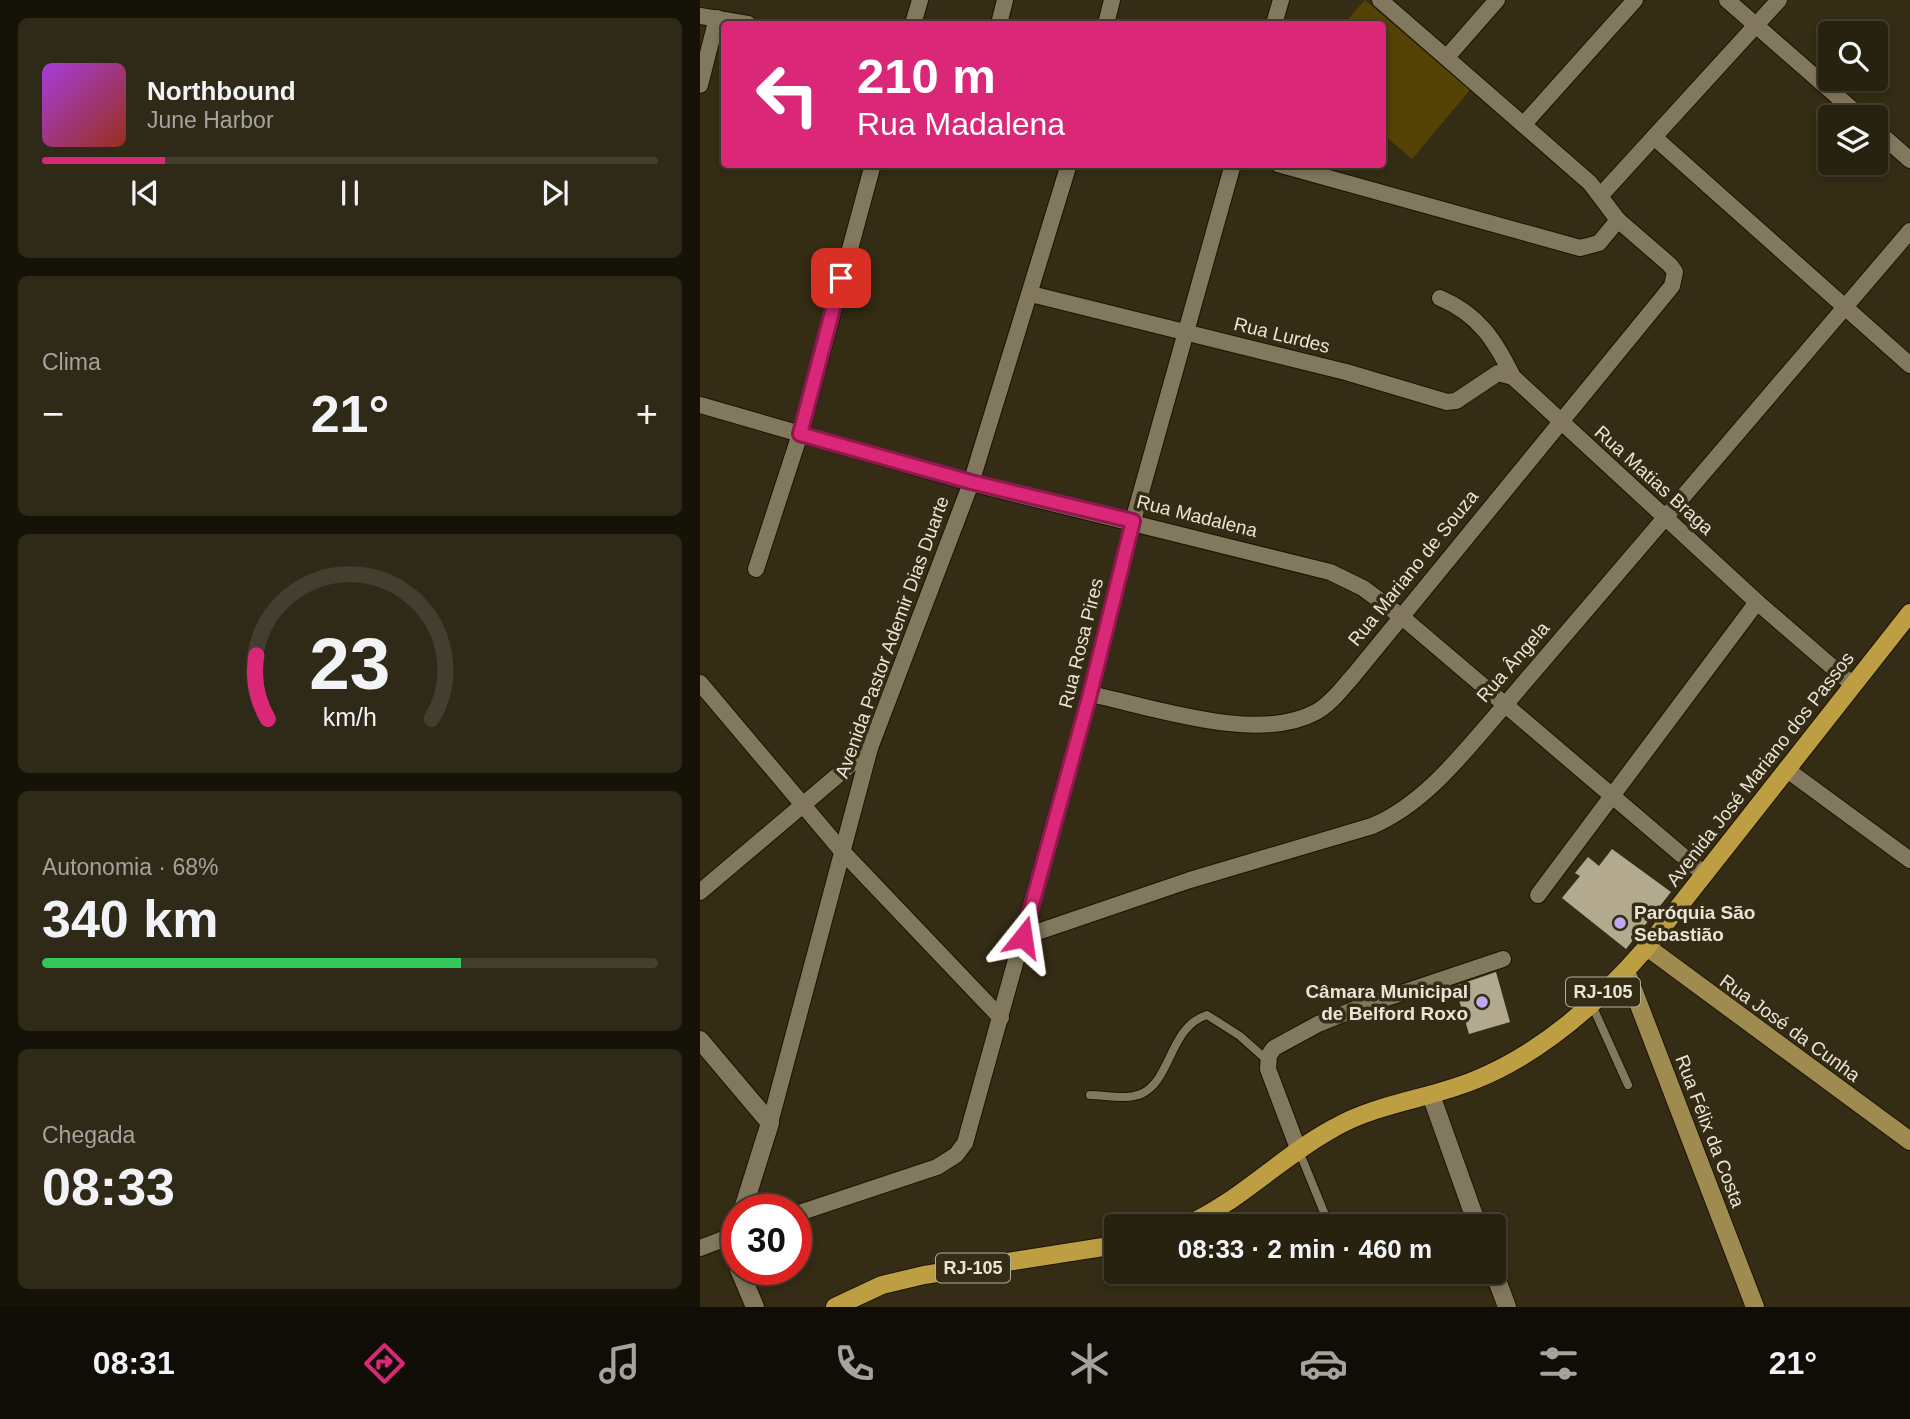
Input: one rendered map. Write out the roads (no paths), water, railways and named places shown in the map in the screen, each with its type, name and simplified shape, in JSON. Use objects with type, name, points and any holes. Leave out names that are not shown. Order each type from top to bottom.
[{"type":"main road","name":"Avenida José Mariano dos Passos","points":[[1207,1214],[1299,1151],[1352,1119],[1392,1104],[1474,1081],[1513,1062],[1591,1003],[1626,971],[1647,947],[1910,613]]},
{"type":"main road","name":"Rua José da Cunha","points":[[1647,947],[1910,1141]]},
{"type":"main road","name":"Rua Félix da Costa","points":[[1626,971],[1755,1307]]},
{"type":"main road","name":"RJ-105","points":[[835,1307],[882,1285],[924,1275],[1104,1247]]},
{"type":"street","points":[[914,21],[920,0]]},
{"type":"street","points":[[1000,21],[1005,0]]},
{"type":"street","points":[[1107,21],[1112,0]]},
{"type":"street","points":[[1275,21],[1281,0]]},
{"type":"street","points":[[1292,168],[1580,248],[1599,243],[1618,220],[1601,195],[1524,124],[1380,0]]},
{"type":"street","points":[[1447,57],[1497,0]]},
{"type":"street","points":[[1524,124],[1635,0]]},
{"type":"street","points":[[1727,0],[1847,105]]},
{"type":"street","points":[[1601,195],[1779,0]]},
{"type":"street","points":[[700,16],[732,21]]},
{"type":"street","points":[[700,85],[717,18]]},
{"type":"street","points":[[1654,137],[1910,365]]},
{"type":"street","points":[[1888,141],[1910,160]]},
{"type":"street","points":[[756,569],[800,434],[872,168]]},
{"type":"street","name":"Avenida Pastor Ademir Dias Duarte","points":[[748,1194],[770,1123],[870,748],[971,482],[1068,168]]},
{"type":"street","name":"Rua Rosa Pires","points":[[812,1209],[937,1167],[959,1152],[968,1131],[1090,694],[1133,521],[1232,168]]},
{"type":"street","name":"Rua Mariano de Souza","points":[[1090,694],[1229,724],[1279,725],[1302,719],[1326,704],[1402,617],[1559,421],[1670,291],[1675,272],[1670,265],[1618,220]]},
{"type":"street","name":"Rua Ângela","points":[[1023,937],[1190,880],[1382,822],[1446,771],[1505,705],[1910,231]]},
{"type":"street","name":"Rua Lurdes","points":[[1031,294],[1346,372],[1447,402],[1456,401],[1497,373],[1513,377]]},
{"type":"street","name":"Rua Matias Braga","points":[[1440,298],[1469,312],[1479,321],[1500,349],[1513,377],[1757,602],[1853,685]]},
{"type":"street","name":"Rua Madalena","points":[[700,405],[971,482],[1330,572],[1363,587],[1402,617],[1704,874]]},
{"type":"street","points":[[1538,895],[1757,602]]},
{"type":"street","points":[[700,683],[841,850],[1000,1018]]},
{"type":"street","points":[[700,892],[870,748]]},
{"type":"street","points":[[1786,769],[1910,860]]},
{"type":"street","points":[[1299,1151],[1270,1075],[1268,1061],[1274,1048],[1318,1024],[1363,1006],[1503,959]]},
{"type":"street","points":[[700,1040],[770,1123]]},
{"type":"street","points":[[1431,1095],[1473,1214]]},
{"type":"street","points":[[700,1248],[721,1239]]},
{"type":"street","points":[[1498,1284],[1507,1307]]},
{"type":"street","points":[[746,1285],[755,1307]]},
{"type":"lane","points":[[1591,1003],[1628,1085]]},
{"type":"lane","points":[[1090,1095],[1141,1094],[1154,1083],[1182,1034],[1195,1019],[1207,1015],[1240,1036],[1268,1061]]},
{"type":"lane","points":[[1299,1151],[1326,1214]]},
{"type":"place","name":"Paróquia São Sebastião","points":[[1620,923]]},
{"type":"place","name":"Câmara Municipal de Belford Roxo","points":[[1482,1002]]}]
